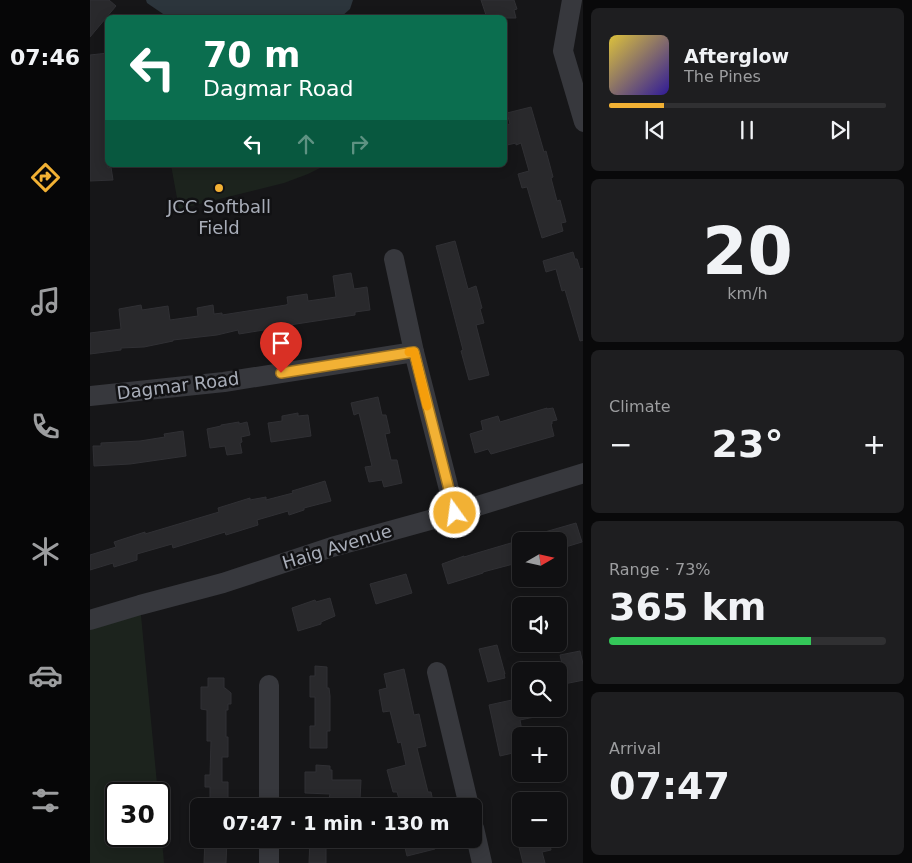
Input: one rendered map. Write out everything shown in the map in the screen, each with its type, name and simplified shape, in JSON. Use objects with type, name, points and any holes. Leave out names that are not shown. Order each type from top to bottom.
[{"type":"street","points":[[572,0],[562,51],[583,122]]},
{"type":"street","points":[[394,258],[414,352],[455,513]]},
{"type":"street","name":"Dagmar Road","points":[[90,396],[224,382],[414,352]]},
{"type":"street","name":"Haig Avenue","points":[[90,620],[455,513],[583,473]]},
{"type":"street","points":[[437,672],[467,798]]},
{"type":"street","points":[[269,685],[269,798]]},
{"type":"street","points":[[268,863],[269,848]]},
{"type":"street","points":[[479,848],[482,863]]},
{"type":"shaded area","points":[[146,0],[353,0],[350,9],[343,15],[165,15],[147,3]]},
{"type":"shaded area","name":"JCC Softball Field","points":[[171,167],[322,167],[284,183],[179,209]]},
{"type":"shaded area","points":[[140,605],[157,782],[105,782],[105,847],[163,847],[164,863],[90,863],[90,620]]},
{"type":"building","points":[[90,0],[109,0],[116,6],[108,15],[105,15],[105,19],[90,37]]},
{"type":"building","points":[[481,0],[514,0],[517,9],[514,10],[516,18],[507,18],[507,15],[486,15]]},
{"type":"building","points":[[105,53],[105,167],[111,167],[113,180],[90,181],[90,55]]},
{"type":"building","points":[[531,107],[544,152],[546,151],[557,201],[560,200],[566,222],[561,223],[563,231],[542,238],[527,187],[522,188],[518,174],[529,171],[521,143],[507,145],[507,125],[510,124],[507,113]]},
{"type":"building","points":[[455,241],[468,289],[476,286],[484,323],[476,325],[489,375],[469,380],[436,246]]},
{"type":"building","points":[[573,252],[580,269],[583,268],[583,340],[580,341],[565,290],[562,291],[556,269],[546,272],[543,261]]},
{"type":"building","points":[[351,273],[354,289],[367,287],[370,310],[355,312],[355,315],[239,334],[238,330],[217,335],[173,340],[144,347],[121,348],[121,350],[90,354],[90,333],[121,329],[119,309],[141,305],[142,310],[168,306],[170,320],[198,316],[197,308],[213,305],[214,314],[222,313],[222,315],[286,305],[288,304],[287,297],[307,294],[308,301],[336,297],[333,276]]},
{"type":"building","points":[[378,397],[382,415],[386,415],[390,433],[385,434],[391,460],[397,460],[402,483],[384,487],[382,480],[369,482],[365,467],[372,466],[359,413],[354,415],[351,403]]},
{"type":"building","points":[[547,408],[553,408],[557,420],[552,421],[551,424],[554,436],[491,454],[488,449],[475,453],[470,434],[483,430],[481,421],[498,416],[500,422]]},
{"type":"building","points":[[298,413],[298,416],[308,415],[311,436],[271,442],[268,423],[282,421],[282,416]]},
{"type":"building","points":[[239,422],[239,424],[247,422],[250,435],[241,437],[242,453],[227,455],[225,446],[210,448],[207,429]]},
{"type":"building","points":[[183,431],[186,456],[130,464],[94,466],[93,446],[101,446],[101,443],[140,441],[165,437],[164,434]]},
{"type":"building","points":[[325,481],[331,501],[304,508],[304,510],[289,515],[288,511],[257,520],[258,525],[226,535],[225,532],[173,548],[172,544],[137,554],[137,560],[114,567],[113,563],[90,570],[90,555],[116,547],[114,542],[219,512],[218,508],[250,498],[250,500],[266,497],[266,500],[293,493],[292,491]]},
{"type":"building","points":[[576,523],[582,542],[568,546],[568,532],[545,532]]},
{"type":"building","points":[[512,543],[512,564],[448,584],[442,564]]},
{"type":"building","points":[[406,574],[412,593],[376,604],[370,584]]},
{"type":"building","points":[[330,598],[335,616],[321,622],[321,624],[298,631],[292,608],[315,600],[316,602]]},
{"type":"building","points":[[497,645],[505,678],[488,682],[479,649]]},
{"type":"building","points":[[580,651],[583,664],[583,680],[567,683],[567,662],[562,662],[560,655]]},
{"type":"building","points":[[315,666],[327,667],[327,688],[329,688],[330,696],[330,731],[327,731],[327,748],[310,748],[310,726],[315,726],[315,697],[310,697],[310,676],[315,676]]},
{"type":"building","points":[[404,669],[414,715],[419,714],[426,746],[417,748],[428,792],[431,792],[432,798],[399,798],[397,792],[393,792],[387,770],[406,765],[401,742],[398,743],[390,711],[383,712],[379,690],[387,688],[384,674]]},
{"type":"building","points":[[208,678],[224,678],[224,688],[231,693],[231,704],[228,704],[228,710],[226,710],[228,757],[222,757],[222,782],[228,782],[228,798],[210,798],[210,787],[205,787],[205,775],[210,775],[211,741],[207,741],[207,710],[201,709],[201,687],[208,687]]},
{"type":"building","points":[[512,700],[512,717],[534,717],[520,720],[521,727],[512,727],[512,753],[500,756],[489,705]]},
{"type":"building","points":[[316,765],[330,766],[332,780],[361,780],[360,798],[329,798],[330,794],[305,793],[305,772],[316,772]]},
{"type":"building","points":[[519,847],[550,847],[551,850],[542,852],[545,863],[523,863]]},
{"type":"building","points":[[205,848],[227,848],[226,863],[204,863]]},
{"type":"building","points":[[310,848],[326,848],[326,863],[309,863]]},
{"type":"building","points":[[405,848],[435,849],[407,856]]},
{"type":"slow traffic","points":[[409,352],[414,352],[427,406]]},
{"type":"place","name":"JCC Softball Field","points":[[219,188]]},
{"type":"route","points":[[281,373],[414,352],[455,513]]}]
